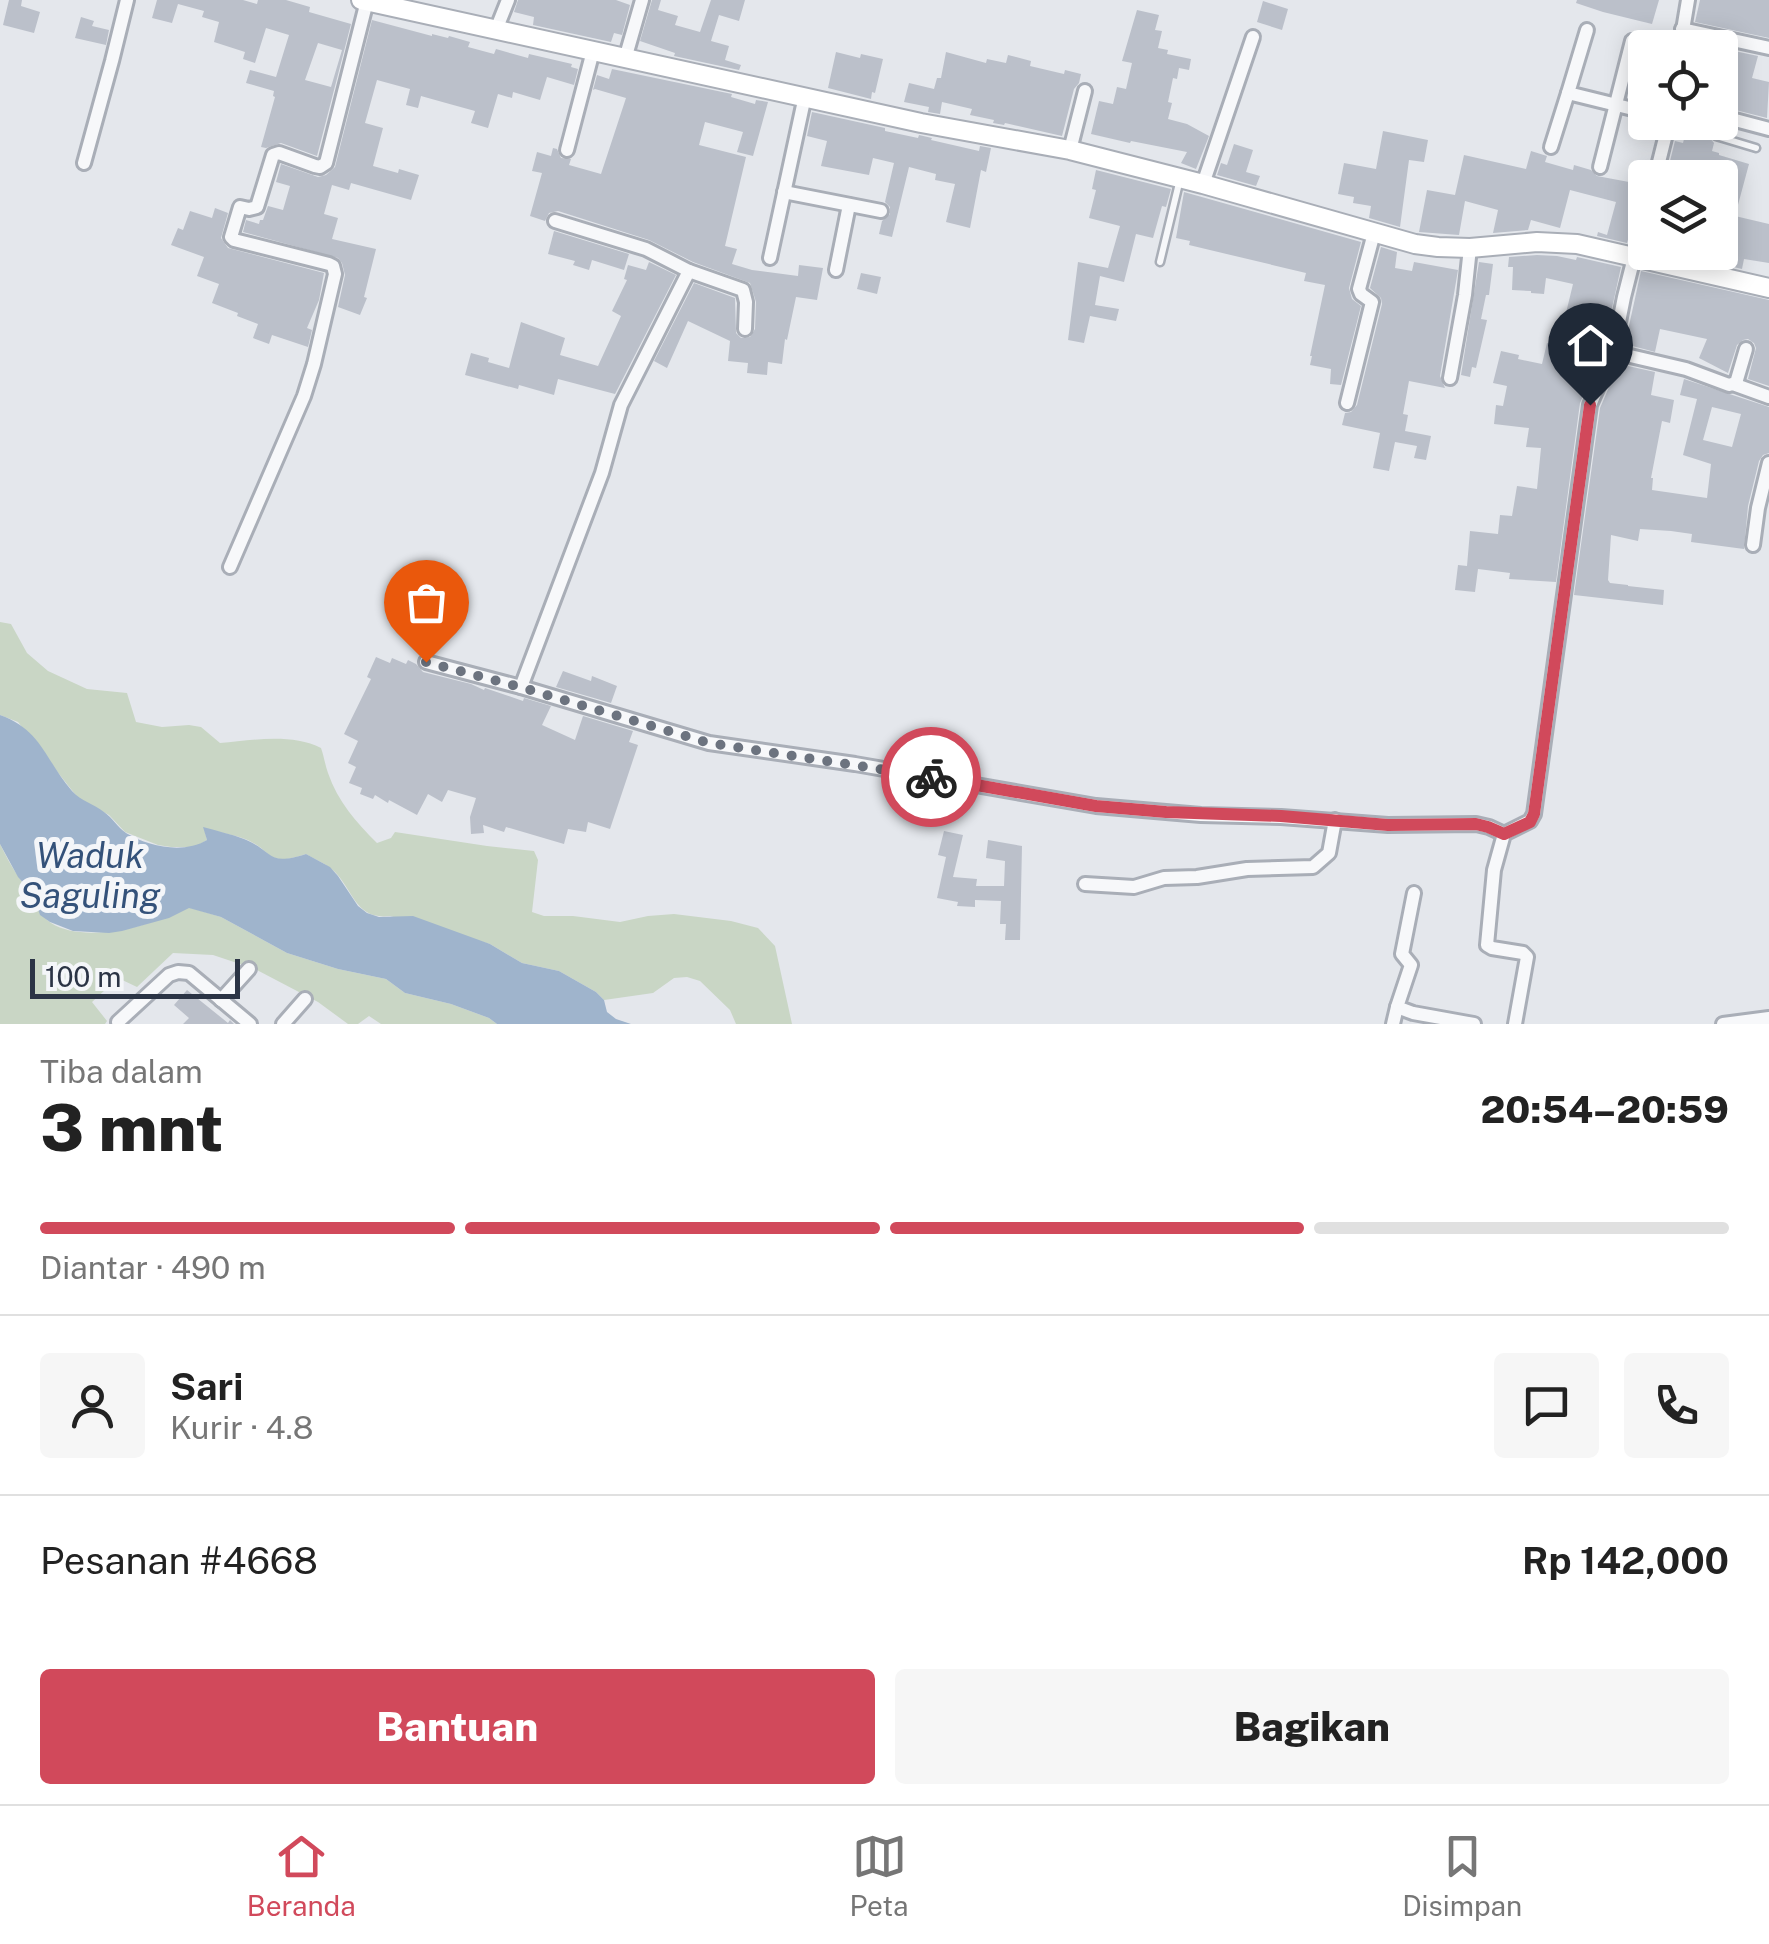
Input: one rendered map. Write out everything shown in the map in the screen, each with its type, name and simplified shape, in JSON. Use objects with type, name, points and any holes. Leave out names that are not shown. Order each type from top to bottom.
[{"type":"street","points":[[84,163],[126,0]]},
{"type":"street","points":[[230,567],[304,396],[335,274],[329,264],[231,238],[240,207],[256,207],[273,155],[279,153],[320,167],[326,163],[364,0],[921,124],[1070,150],[1438,247],[1536,242],[1577,244],[1628,255]]},
{"type":"street","points":[[496,30],[508,0]]},
{"type":"street","points":[[625,59],[642,0]]},
{"type":"street","points":[[1688,0],[1682,29],[1769,48]]},
{"type":"street","points":[[1552,147],[1588,30]]},
{"type":"street","points":[[1203,184],[1253,38]]},
{"type":"street","points":[[568,150],[593,51]]},
{"type":"street","points":[[1600,167],[1628,57]]},
{"type":"street","points":[[1070,150],[1085,91]]},
{"type":"street","points":[[1568,93],[1628,109]]},
{"type":"street","points":[[770,258],[805,96]]},
{"type":"street","points":[[1738,121],[1769,129]]},
{"type":"street","points":[[784,192],[881,211]]},
{"type":"street","points":[[836,270],[850,205]]},
{"type":"street","points":[[555,220],[646,249],[689,271],[742,290],[746,302],[745,329]]},
{"type":"street","points":[[1347,403],[1372,302],[1359,289],[1374,233]]},
{"type":"street","points":[[1450,378],[1470,248]]},
{"type":"street","points":[[426,662],[709,743],[1096,806],[1388,825],[1476,824],[1504,834],[1530,822],[1534,814],[1590,405],[1613,352],[1631,270]]},
{"type":"street","points":[[1693,270],[1769,288]]},
{"type":"street","points":[[520,687],[602,473],[620,404],[689,271]]},
{"type":"street","points":[[1733,384],[1746,349]]},
{"type":"street","points":[[1613,352],[1686,369],[1769,396]]},
{"type":"street","points":[[1754,545],[1769,463]]},
{"type":"street","points":[[1085,884],[1134,887],[1164,878],[1314,866],[1329,853],[1335,820]]},
{"type":"street","points":[[1504,834],[1494,870],[1488,947],[1526,955],[1515,1024]]},
{"type":"street","points":[[1393,1024],[1411,965],[1402,954],[1414,893]]},
{"type":"street","points":[[221,1000],[249,969]]},
{"type":"street","points":[[118,1023],[174,973],[189,973],[250,1024]]},
{"type":"street","points":[[284,1024],[304,1000]]},
{"type":"street","points":[[1397,1007],[1474,1024]]},
{"type":"street","points":[[1723,1024],[1769,1018]]},
{"type":"lane","points":[[1729,140],[1756,148]]},
{"type":"lane","points":[[1160,262],[1181,178]]},
{"type":"green space","points":[[0,622],[11,624],[27,653],[48,671],[87,689],[127,693],[136,722],[201,727],[220,743],[285,739],[321,748],[337,793],[377,843],[391,838],[395,832],[534,851],[538,860],[532,912],[620,922],[674,914],[758,928],[775,946],[792,1024],[736,1024],[730,1010],[700,981],[687,977],[674,978],[653,993],[604,1000],[559,971],[522,963],[490,944],[370,914],[335,872],[306,854],[276,859],[245,839],[204,828],[207,840],[195,847],[158,845],[125,832],[109,815],[78,798],[18,722],[0,715]]},
{"type":"green space","points":[[0,844],[45,918],[66,929],[120,930],[188,907],[221,917],[287,953],[386,979],[405,993],[451,1004],[497,1024],[381,1024],[369,1016],[358,1024],[348,1024],[318,1002],[255,969],[213,955],[173,953],[137,987],[118,978],[92,1002],[107,1021],[105,1024],[0,1024]]},
{"type":"water","name":"Waduk Saguling","points":[[0,715],[34,737],[76,794],[135,838],[166,847],[188,847],[207,840],[203,827],[244,839],[277,858],[306,854],[330,867],[367,913],[379,917],[413,916],[490,944],[522,963],[559,971],[596,992],[604,1000],[607,1012],[631,1024],[497,1024],[451,1004],[405,993],[386,979],[287,953],[221,917],[189,908],[169,918],[109,933],[73,931],[50,922],[40,915],[33,894],[18,877],[0,844]]},
{"type":"building","points":[[9,0],[22,0],[21,6],[40,12],[34,33],[3,25]]},
{"type":"building","points":[[157,0],[243,0],[257,4],[258,0],[286,0],[310,7],[309,12],[351,24],[317,156],[281,143],[261,147],[274,91],[246,83],[250,70],[276,77],[289,35],[266,28],[255,63],[243,59],[245,52],[214,42],[219,22],[202,17],[204,11],[178,4],[172,23],[152,18]],"holes":[[[318,43],[342,50],[331,87],[305,80]]]},
{"type":"building","points":[[518,0],[616,0],[630,5],[622,35],[614,33],[611,42],[533,25],[534,17],[514,12]]},
{"type":"building","points":[[652,0],[661,0],[658,10],[678,16],[675,25],[700,32],[711,0],[745,0],[739,21],[719,15],[711,41],[729,46],[725,60],[741,65],[739,70],[674,56],[675,53],[640,41]]},
{"type":"building","points":[[1659,0],[1652,24],[1603,12],[1576,3]]},
{"type":"building","points":[[1700,0],[1769,0],[1769,38],[1695,22]]},
{"type":"building","points":[[1263,1],[1288,9],[1282,30],[1257,22]]},
{"type":"building","points":[[1137,10],[1159,15],[1155,30],[1162,31],[1158,48],[1191,59],[1189,70],[1179,68],[1177,79],[1173,78],[1168,119],[1209,136],[1196,169],[1181,163],[1187,152],[1091,134],[1099,101],[1113,104],[1117,87],[1126,89],[1132,63],[1122,61]]},
{"type":"building","points":[[81,17],[94,21],[92,26],[109,30],[106,45],[75,38]]},
{"type":"building","points":[[372,20],[432,36],[449,36],[470,42],[468,47],[494,54],[496,49],[528,58],[529,54],[572,64],[578,69],[574,85],[547,77],[540,100],[513,92],[512,98],[498,94],[488,128],[471,123],[475,111],[421,96],[418,108],[406,105],[410,89],[377,80],[365,123],[383,128],[373,166],[419,175],[411,200],[351,183],[349,190],[332,185],[324,214],[338,218],[332,239],[376,249],[360,315],[338,307],[345,275],[338,258],[243,232],[246,220],[259,224],[268,206],[283,210],[290,186],[276,182],[281,164],[318,177],[335,167]]},
{"type":"building","points":[[836,52],[883,59],[871,99],[828,88]]},
{"type":"building","points":[[946,52],[986,63],[987,59],[1006,63],[1008,55],[1031,61],[1030,66],[1081,74],[1062,136],[993,123],[994,120],[970,115],[972,109],[942,102],[940,114],[928,112],[929,107],[904,102],[909,83],[934,89],[937,78],[941,78]]},
{"type":"building","points":[[1738,52],[1758,56],[1752,78],[1769,82],[1767,118],[1738,111]]},
{"type":"building","points":[[612,69],[732,94],[731,97],[755,104],[756,100],[768,102],[753,156],[737,152],[743,132],[705,122],[699,145],[746,157],[725,246],[737,249],[732,264],[798,276],[799,265],[823,268],[817,300],[796,297],[782,364],[768,362],[767,375],[747,373],[748,363],[728,361],[730,341],[688,321],[667,368],[654,361],[694,283],[735,298],[736,333],[741,338],[750,337],[755,329],[756,302],[750,283],[693,262],[649,240],[558,211],[549,213],[545,221],[530,216],[542,173],[532,171],[537,152],[551,156],[553,148],[557,149],[561,158],[571,159],[569,165],[601,174],[626,98],[593,90],[597,75],[609,79]]},
{"type":"building","points":[[812,112],[979,151],[980,146],[991,148],[986,172],[981,170],[970,228],[946,222],[955,184],[935,180],[936,174],[909,167],[892,237],[879,234],[882,221],[890,214],[885,202],[894,163],[873,158],[869,175],[821,166],[827,141],[807,136]]},
{"type":"building","points":[[1383,131],[1428,140],[1424,162],[1409,160],[1400,227],[1369,218],[1371,206],[1353,203],[1354,197],[1338,194],[1344,163],[1376,169]]},
{"type":"building","points":[[1712,140],[1712,151],[1736,160],[1670,160],[1675,141]]},
{"type":"building","points":[[1234,144],[1253,150],[1246,172],[1260,176],[1256,186],[1217,175],[1221,163],[1227,165]]},
{"type":"building","points":[[1531,151],[1547,156],[1545,162],[1573,170],[1574,165],[1597,176],[1628,182],[1627,243],[1597,236],[1598,232],[1607,235],[1616,202],[1570,190],[1560,228],[1531,220],[1528,230],[1493,233],[1498,210],[1465,201],[1459,235],[1419,232],[1427,190],[1455,195],[1464,155],[1526,169]]},
{"type":"building","points":[[1738,161],[1749,164],[1738,205]]},
{"type":"building","points":[[1096,170],[1171,189],[1153,238],[1136,234],[1124,282],[1100,276],[1095,305],[1119,309],[1116,321],[1090,316],[1084,343],[1068,340],[1078,262],[1108,268],[1120,226],[1089,218]]},
{"type":"building","points":[[1184,192],[1361,242],[1349,288],[1352,299],[1361,306],[1341,385],[1330,384],[1331,369],[1310,365],[1325,285],[1304,281],[1306,273],[1189,245],[1190,241],[1176,238]]},
{"type":"building","points":[[215,208],[228,213],[221,238],[228,248],[324,273],[319,300],[307,328],[312,330],[308,347],[272,335],[269,344],[253,338],[258,324],[212,303],[219,284],[197,276],[204,257],[171,245],[178,228],[183,230],[190,211],[212,218]]},
{"type":"building","points":[[1738,217],[1769,224],[1769,263],[1744,259],[1742,269],[1738,268]]},
{"type":"building","points":[[554,231],[629,254],[624,270],[592,260],[589,270],[573,265],[575,261],[548,254]]},
{"type":"building","points":[[1381,247],[1397,252],[1395,268],[1412,271],[1414,262],[1458,270],[1440,376],[1445,388],[1409,381],[1403,414],[1408,415],[1405,431],[1431,436],[1426,460],[1414,458],[1417,446],[1395,442],[1389,471],[1373,468],[1380,433],[1342,425],[1345,413],[1357,405],[1382,304],[1370,288]]},
{"type":"building","points":[[1537,255],[1576,260],[1577,257],[1621,267],[1603,349],[1580,403],[1556,582],[1509,579],[1510,573],[1478,569],[1475,592],[1455,590],[1458,565],[1467,566],[1470,531],[1498,534],[1500,515],[1512,516],[1517,486],[1537,489],[1541,448],[1526,447],[1529,428],[1494,424],[1496,405],[1503,406],[1507,386],[1493,383],[1501,351],[1542,364],[1547,343],[1561,347],[1564,340],[1573,284],[1546,278],[1544,294],[1512,290],[1513,267],[1508,267],[1509,257]]},
{"type":"building","points":[[649,262],[676,275],[615,394],[558,379],[554,395],[465,375],[471,353],[509,368],[521,322],[565,338],[560,355],[598,366],[621,316],[612,311],[627,280],[624,279],[628,265],[646,270]]},
{"type":"building","points":[[1479,262],[1493,264],[1481,319],[1487,320],[1476,368],[1472,367],[1470,377],[1461,375]]},
{"type":"building","points":[[1641,271],[1769,300],[1769,386],[1748,379],[1756,348],[1748,339],[1737,345],[1728,373],[1699,358],[1707,339],[1660,329],[1655,352],[1625,344]]},
{"type":"building","points":[[861,273],[881,277],[877,294],[857,289]]},
{"type":"building","points":[[1619,364],[1655,372],[1651,395],[1674,400],[1670,423],[1662,421],[1652,490],[1707,498],[1711,464],[1683,455],[1697,399],[1680,395],[1684,379],[1769,407],[1769,453],[1759,461],[1748,506],[1744,549],[1691,542],[1692,534],[1671,531],[1640,529],[1638,541],[1611,535],[1610,583],[1664,590],[1663,605],[1574,595],[1600,408]],"holes":[[[1712,407],[1741,414],[1732,447],[1703,440]]]},
{"type":"building","points":[[376,657],[390,663],[392,658],[406,664],[408,660],[423,672],[551,706],[542,725],[575,740],[583,716],[633,731],[629,742],[638,745],[610,829],[588,822],[586,832],[568,829],[564,844],[506,827],[504,832],[483,825],[484,833],[471,834],[470,817],[476,798],[448,790],[442,802],[428,794],[417,815],[389,800],[388,803],[375,795],[373,799],[360,794],[362,788],[349,783],[356,767],[348,763],[358,741],[344,734],[371,679],[367,677]]},
{"type":"building","points":[[563,671],[617,686],[611,703],[556,687]]},
{"type":"building","points":[[944,831],[963,835],[953,877],[977,879],[976,886],[1004,886],[1005,861],[986,858],[988,840],[1022,846],[1020,940],[1005,940],[1006,924],[1000,924],[1001,901],[975,900],[975,907],[957,906],[958,902],[937,898],[946,857],[938,855]]},
{"type":"building","points":[[187,990],[234,1024],[183,1024],[189,1018],[174,1005]]},
{"type":"way so far","points":[[426,662],[709,743],[931,777]]},
{"type":"route","points":[[931,777],[1096,806],[1201,815],[1281,816],[1388,825],[1476,824],[1504,834],[1530,822],[1590,405]]}]
